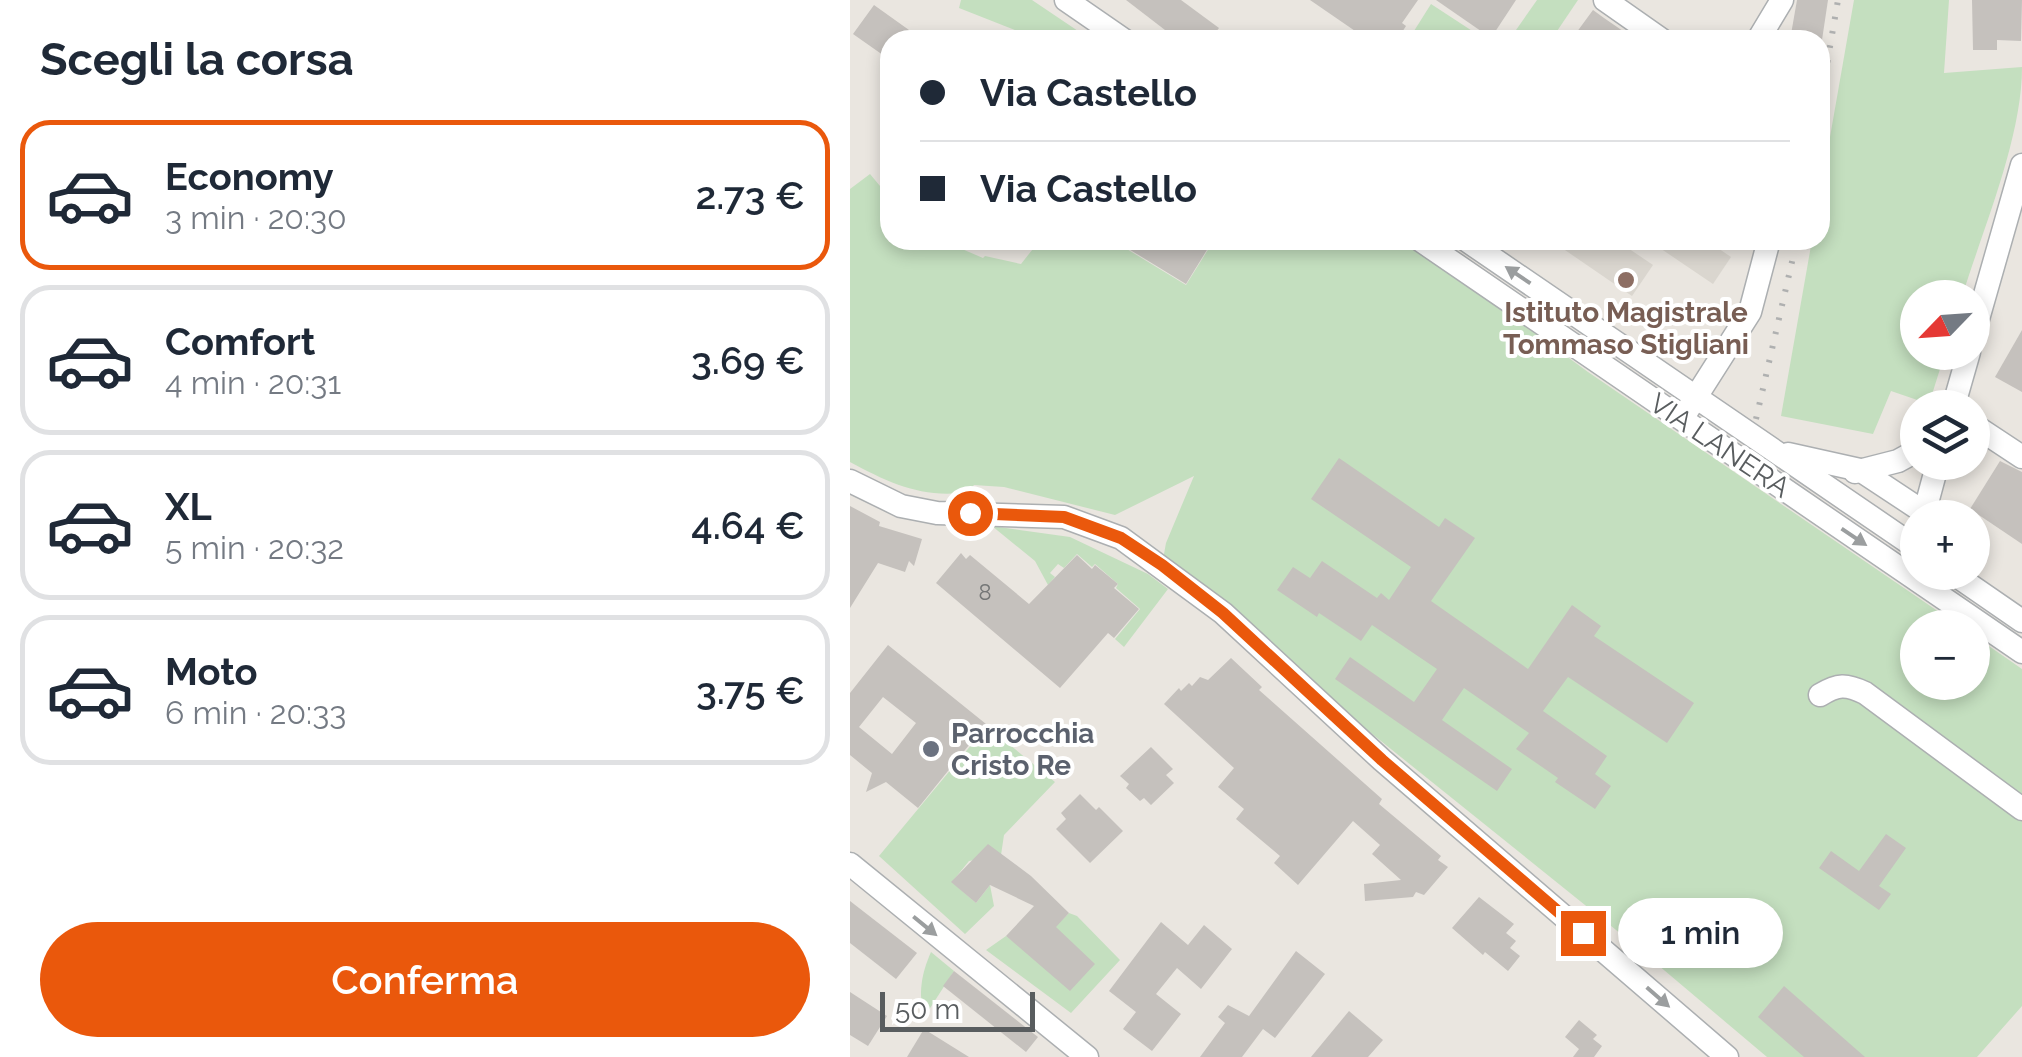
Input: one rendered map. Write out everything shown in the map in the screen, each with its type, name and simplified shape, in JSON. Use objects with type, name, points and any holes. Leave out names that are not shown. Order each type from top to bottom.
[{"type":"street","points":[[1066,0],[1110,30]]},
{"type":"street","points":[[1606,0],[1648,30]]},
{"type":"street","points":[[1764,30],[1782,0]]},
{"type":"street","points":[[1990,283],[2018,194],[2022,165]]},
{"type":"street","name":"VIA LANERA","points":[[1435,250],[2022,652]]},
{"type":"street","name":"VIA LANERA","points":[[1481,250],[1830,491],[1900,522]]},
{"type":"street","points":[[1682,420],[1750,312],[1766,250]]},
{"type":"street","points":[[1990,436],[2022,457]]},
{"type":"street","name":"VIA LANERA","points":[[1770,450],[1860,470],[1900,511]]},
{"type":"street","points":[[1860,470],[1900,461]]},
{"type":"street","name":"VIA LANERA","points":[[1822,516],[1830,491],[1848,474],[1860,470]]},
{"type":"street","points":[[850,481],[901,506],[937,513],[1064,517],[1121,538],[1223,613],[1382,760],[1727,1057]]},
{"type":"street","points":[[1886,559],[1900,547]]},
{"type":"street","points":[[1977,590],[2022,622]]},
{"type":"street","points":[[1820,695],[1847,685],[1865,693],[2022,809]]},
{"type":"street","points":[[850,864],[1086,1057]]},
{"type":"shaded area","name":"Istituto Magistrale Tommaso Stigliani","points":[[1565,250],[1631,250],[1653,265],[1632,296]]},
{"type":"shaded area","name":"Istituto Magistrale Tommaso Stigliani","points":[[1663,250],[1721,250],[1731,257],[1713,284]]},
{"type":"green space","points":[[961,0],[1032,0],[1077,30],[1015,30],[959,8]]},
{"type":"green space","points":[[1537,0],[1578,0],[1558,30],[1516,30]]},
{"type":"green space","points":[[1854,0],[1949,0],[1944,73],[2022,67],[2016,124],[1968,280],[1900,280],[1900,370],[1940,370],[1933,390],[1900,390],[1900,394],[1891,391],[1873,434],[1781,416],[1810,250],[1830,250],[1830,137]]},
{"type":"green space","points":[[1431,4],[1471,30],[1415,30]]},
{"type":"green space","points":[[870,174],[880,186],[880,250],[964,250],[983,258],[1021,264],[1032,250],[1128,250],[1186,285],[1208,250],[1422,250],[1588,372],[1900,585],[1900,590],[1907,590],[1936,610],[1900,610],[1900,700],[1990,700],[1990,647],[2022,669],[2022,1006],[1977,1057],[1767,1057],[1626,938],[1162,565],[1166,543],[1194,476],[1115,515],[1004,487],[974,485],[968,492],[952,494],[921,491],[893,483],[850,462],[850,189]]},
{"type":"green space","points":[[992,526],[1070,537],[1148,574],[1168,589],[1124,647],[1115,639],[1140,609],[1116,588],[1118,584],[1077,554],[1064,568],[1058,564],[1050,573],[1055,577],[1048,585],[1035,561]]},
{"type":"green space","points":[[987,726],[1055,782],[1004,835],[1001,855],[969,861],[952,882],[976,903],[990,885],[994,906],[965,934],[879,856]]},
{"type":"green space","points":[[1069,913],[1077,916],[1120,960],[1071,1013],[986,950],[1006,936],[1031,955],[1047,924],[1061,921]]},
{"type":"green space","points":[[931,952],[954,971],[925,1016],[922,984]]},
{"type":"building","points":[[1126,0],[1181,0],[1219,28],[1218,30],[1165,30]]},
{"type":"building","points":[[1310,0],[1418,0],[1402,23],[1406,26],[1403,30],[1354,30]]},
{"type":"building","points":[[1436,0],[1516,0],[1496,30],[1479,30]]},
{"type":"building","points":[[1797,0],[1828,0],[1824,30],[1792,30]]},
{"type":"building","points":[[1972,0],[2022,0],[2021,41],[1997,40],[1997,50],[1973,50]]},
{"type":"building","points":[[874,5],[909,30],[880,30],[880,53],[853,34]]},
{"type":"building","points":[[1593,10],[1621,30],[1578,30]]},
{"type":"building","points":[[1130,250],[1207,250],[1186,284]]},
{"type":"building","points":[[2022,330],[2022,392],[1995,377]]},
{"type":"building","points":[[1339,458],[1439,527],[1445,518],[1475,538],[1431,601],[1528,669],[1572,605],[1601,626],[1594,636],[1694,703],[1667,743],[1568,677],[1543,711],[1607,756],[1595,774],[1611,786],[1595,809],[1516,749],[1529,733],[1464,688],[1442,720],[1512,769],[1497,791],[1335,679],[1350,657],[1414,702],[1437,669],[1372,625],[1361,641],[1277,590],[1293,567],[1310,578],[1322,561],[1377,598],[1381,593],[1389,600],[1411,567],[1311,499]]},
{"type":"building","points":[[2000,461],[2022,472],[2022,544],[1990,522],[1990,500],[1976,500]]},
{"type":"building","points":[[850,506],[880,522],[879,526],[922,539],[914,566],[909,561],[905,572],[878,563],[850,608]]},
{"type":"building","points":[[961,553],[966,559],[970,555],[1029,604],[1077,555],[1118,584],[1114,588],[1139,609],[1114,638],[1108,633],[1060,688],[936,583]]},
{"type":"building","points":[[888,645],[986,724],[918,808],[886,782],[866,792],[872,773],[850,755],[850,693]],"holes":[[[883,697],[916,723],[892,754],[859,727]]]},
{"type":"building","points":[[1231,658],[1262,687],[1259,690],[1382,799],[1379,804],[1441,856],[1438,860],[1448,867],[1424,895],[1416,892],[1413,897],[1365,901],[1364,884],[1401,880],[1372,854],[1380,845],[1353,821],[1298,885],[1274,863],[1280,856],[1236,819],[1244,809],[1218,787],[1234,768],[1164,704],[1179,688],[1181,691],[1189,683],[1192,686],[1200,677],[1208,680]]},
{"type":"building","points":[[1151,747],[1173,769],[1166,775],[1174,783],[1151,805],[1126,788],[1129,784],[1120,776]]},
{"type":"building","points":[[1080,794],[1123,831],[1090,863],[1056,829],[1066,819],[1061,813]]},
{"type":"building","points":[[1886,834],[1906,848],[1879,886],[1891,894],[1879,910],[1819,868],[1831,851],[1859,871]]},
{"type":"building","points":[[988,844],[1031,876],[1069,913],[1056,927],[1095,964],[1070,991],[1006,936],[1034,906],[990,885],[976,903],[951,882]]},
{"type":"building","points":[[1479,897],[1514,924],[1506,933],[1516,941],[1510,948],[1520,956],[1508,971],[1452,928]]},
{"type":"building","points":[[850,901],[917,953],[896,979],[850,943]]},
{"type":"building","points":[[1161,922],[1188,945],[1204,925],[1232,949],[1201,989],[1177,968],[1156,994],[1181,1014],[1152,1051],[1123,1029],[1136,1012],[1109,991]]},
{"type":"building","points":[[1296,951],[1325,974],[1275,1038],[1263,1029],[1242,1057],[1200,1057],[1225,1023],[1218,1017],[1228,1005],[1249,1016]]},
{"type":"building","points":[[954,971],[1038,1037],[1026,1052],[943,986]]},
{"type":"building","points":[[1784,986],[1865,1057],[1804,1057],[1758,1017]]},
{"type":"building","points":[[850,992],[887,1016],[868,1046],[850,1035]]},
{"type":"building","points":[[1349,1011],[1383,1040],[1368,1057],[1311,1057]]},
{"type":"building","points":[[1579,1020],[1597,1035],[1593,1039],[1602,1046],[1594,1057],[1573,1057],[1579,1049],[1565,1037]]},
{"type":"building","points":[[924,1029],[969,1057],[907,1057]]},
{"type":"railway","points":[[1830,47],[1838,0]]},
{"type":"railway","points":[[1756,419],[1795,250]]},
{"type":"place","name":"Istituto Magistrale Tommaso Stigliani","points":[[1626,280]]},
{"type":"place","name":"Parrocchia Cristo Re","points":[[931,749]]},
{"type":"route","points":[[970,513],[1064,517],[1121,538],[1162,565],[1223,613],[1382,760],[1583,933]]}]
